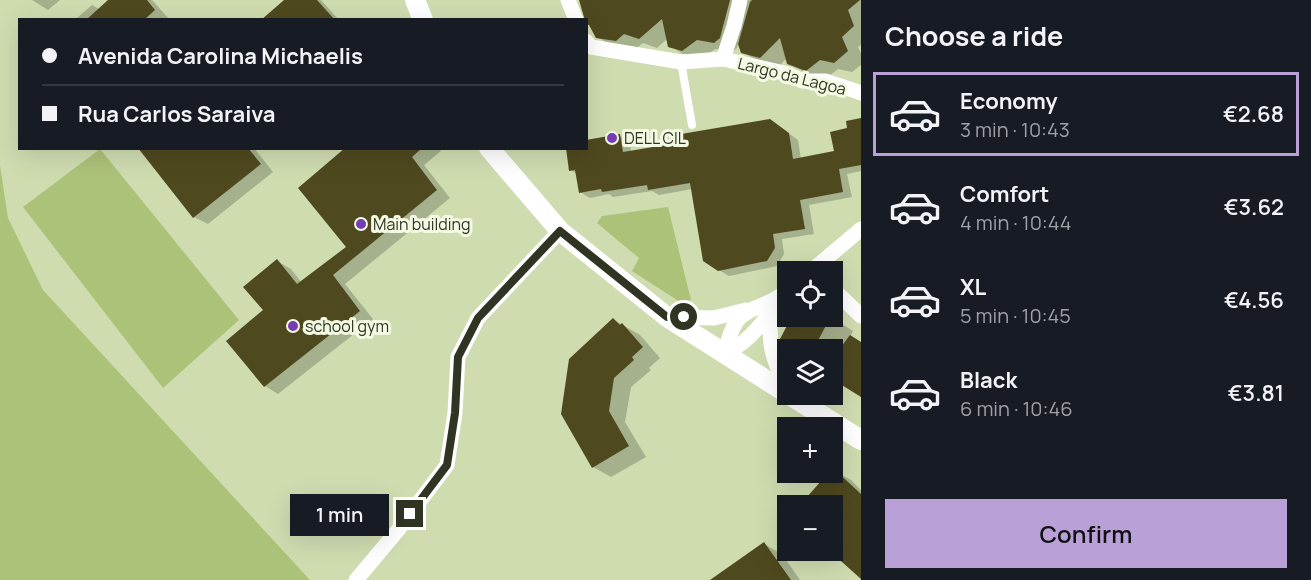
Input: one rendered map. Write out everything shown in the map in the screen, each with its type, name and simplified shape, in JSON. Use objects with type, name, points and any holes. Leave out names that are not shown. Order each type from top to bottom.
[{"type":"street","points":[[415,0],[422,18]]},
{"type":"street","points":[[568,0],[575,18]]},
{"type":"street","name":"Largo da Lagoa","points":[[723,59],[740,0]]},
{"type":"street","name":"Largo da Lagoa","points":[[588,43],[591,47],[681,62],[723,59],[784,73],[803,81],[826,81],[861,93]]},
{"type":"street","points":[[491,150],[560,231],[667,317],[777,386]]},
{"type":"street","points":[[826,261],[861,229]]},
{"type":"street","points":[[356,580],[398,530],[447,465],[455,413],[458,357],[478,318],[560,231]]},
{"type":"street","points":[[667,317],[714,318],[749,310],[777,297]]},
{"type":"street","points":[[843,299],[861,316]]},
{"type":"street","points":[[725,354],[745,343],[777,303]]},
{"type":"street","points":[[725,354],[731,329],[736,321],[749,310]]},
{"type":"street","points":[[771,312],[769,332],[771,352],[777,365]]},
{"type":"street","points":[[807,405],[861,440]]},
{"type":"lane","points":[[681,62],[692,125]]},
{"type":"green space","points":[[101,150],[239,320],[163,388],[23,207]]},
{"type":"green space","points":[[0,165],[8,218],[43,290],[310,580],[0,580]]},
{"type":"green space","points":[[668,207],[691,300],[680,302],[632,271],[639,258],[597,223],[602,216]]},
{"type":"building","points":[[108,0],[147,0],[155,10],[146,18],[88,18]]},
{"type":"building","points":[[284,0],[317,0],[333,18],[263,18]]},
{"type":"building","points":[[579,0],[730,0],[720,38],[714,43],[697,40],[682,51],[668,47],[662,19],[639,39],[624,34],[616,41],[596,38],[588,25],[588,18],[584,18]]},
{"type":"building","points":[[752,0],[860,0],[848,10],[854,26],[842,37],[848,51],[834,63],[820,60],[806,71],[787,64],[780,38],[760,58],[741,53],[738,44]]},
{"type":"building","points":[[861,118],[861,165],[839,169],[843,192],[800,200],[805,229],[773,234],[775,248],[767,261],[718,271],[703,261],[690,183],[648,190],[647,185],[579,193],[575,170],[569,171],[566,150],[588,150],[588,140],[620,134],[623,152],[683,142],[681,134],[770,119],[789,133],[793,159],[834,151],[830,132],[847,128],[846,121]]},
{"type":"building","points":[[140,150],[250,150],[261,164],[193,218]]},
{"type":"building","points":[[343,150],[420,150],[412,157],[437,190],[333,275],[360,311],[264,387],[226,341],[263,310],[243,287],[277,259],[297,284],[346,247],[298,188]]},
{"type":"building","points":[[613,318],[620,325],[622,323],[643,347],[632,357],[634,360],[614,378],[609,411],[629,446],[592,468],[561,414],[569,359]]},
{"type":"building","points":[[786,327],[825,327],[819,339],[780,339]]},
{"type":"building","points":[[850,335],[861,342],[861,397],[843,386],[843,344]]},
{"type":"building","points":[[843,477],[861,494],[861,579],[841,561],[843,561],[843,495],[809,495],[819,483],[843,483]]},
{"type":"building","points":[[764,542],[791,580],[710,580]]},
{"type":"place","name":"DELL CIL","points":[[612,138]]},
{"type":"place","name":"Main building","points":[[361,224]]},
{"type":"place","name":"school gym","points":[[293,326]]},
{"type":"route","points":[[410,514],[447,465],[455,413],[458,357],[478,318],[560,231],[667,317],[684,317]]}]
